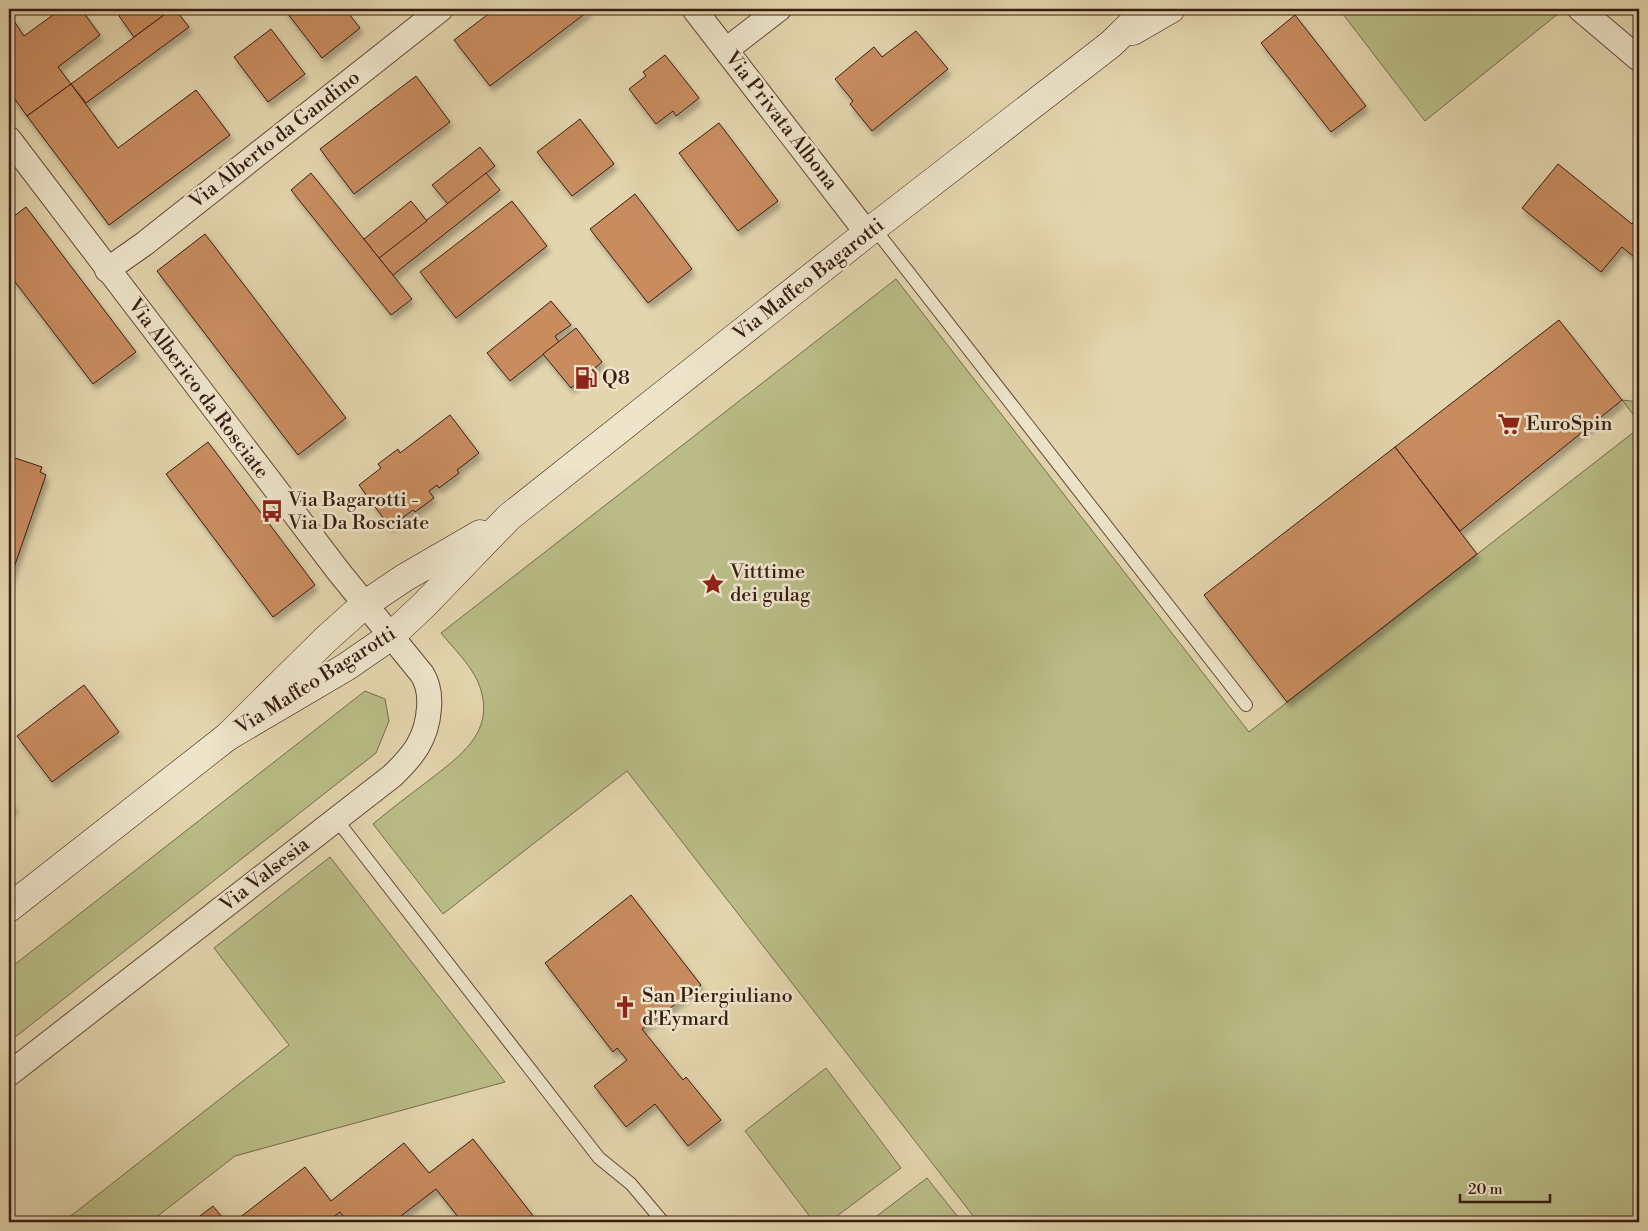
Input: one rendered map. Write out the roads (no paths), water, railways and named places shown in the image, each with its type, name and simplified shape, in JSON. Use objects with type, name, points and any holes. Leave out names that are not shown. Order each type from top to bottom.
[{"type":"street","name":"Via Alberto da Gandino","points":[[107,270],[152,238],[442,9]]},
{"type":"street","name":"Via Privata Albona","points":[[694,9],[871,231]]},
{"type":"street","points":[[726,50],[779,9]]},
{"type":"street","name":"Via Maffeo Bagarotti","points":[[227,737],[346,667],[391,636],[424,605],[509,517],[1110,44],[1147,9]]},
{"type":"street","name":"Via Maffeo Bagarotti","points":[[1110,44],[1171,9]]},
{"type":"street","points":[[1581,9],[1639,59]]},
{"type":"street","name":"Via Alberico da Rosciate","points":[[9,139],[17,166],[107,270],[364,605],[391,636]]},
{"type":"street","name":"Via Maffeo Bagarotti","points":[[9,908],[227,737],[325,640],[364,605],[404,578],[509,517]]},
{"type":"street","name":"Via Valsesia","points":[[9,1074],[307,843],[402,766],[422,741],[426,728],[429,702],[426,681],[391,636]]},
{"type":"lane","points":[[871,231],[1246,705]]},
{"type":"lane","points":[[336,818],[599,1158],[631,1184],[663,1222]]},
{"type":"place","name":"Q8","points":[[586,378]]},
{"type":"place","name":"EuroSpin","points":[[1509,424]]},
{"type":"place","name":"Via Bagarotti - Via Da Rosciate","points":[[272,511]]},
{"type":"place","name":"Vitttime dei gulag","points":[[713,584]]},
{"type":"place","name":"San Piergiuliano d'Eymard","points":[[625,1007]]}]
